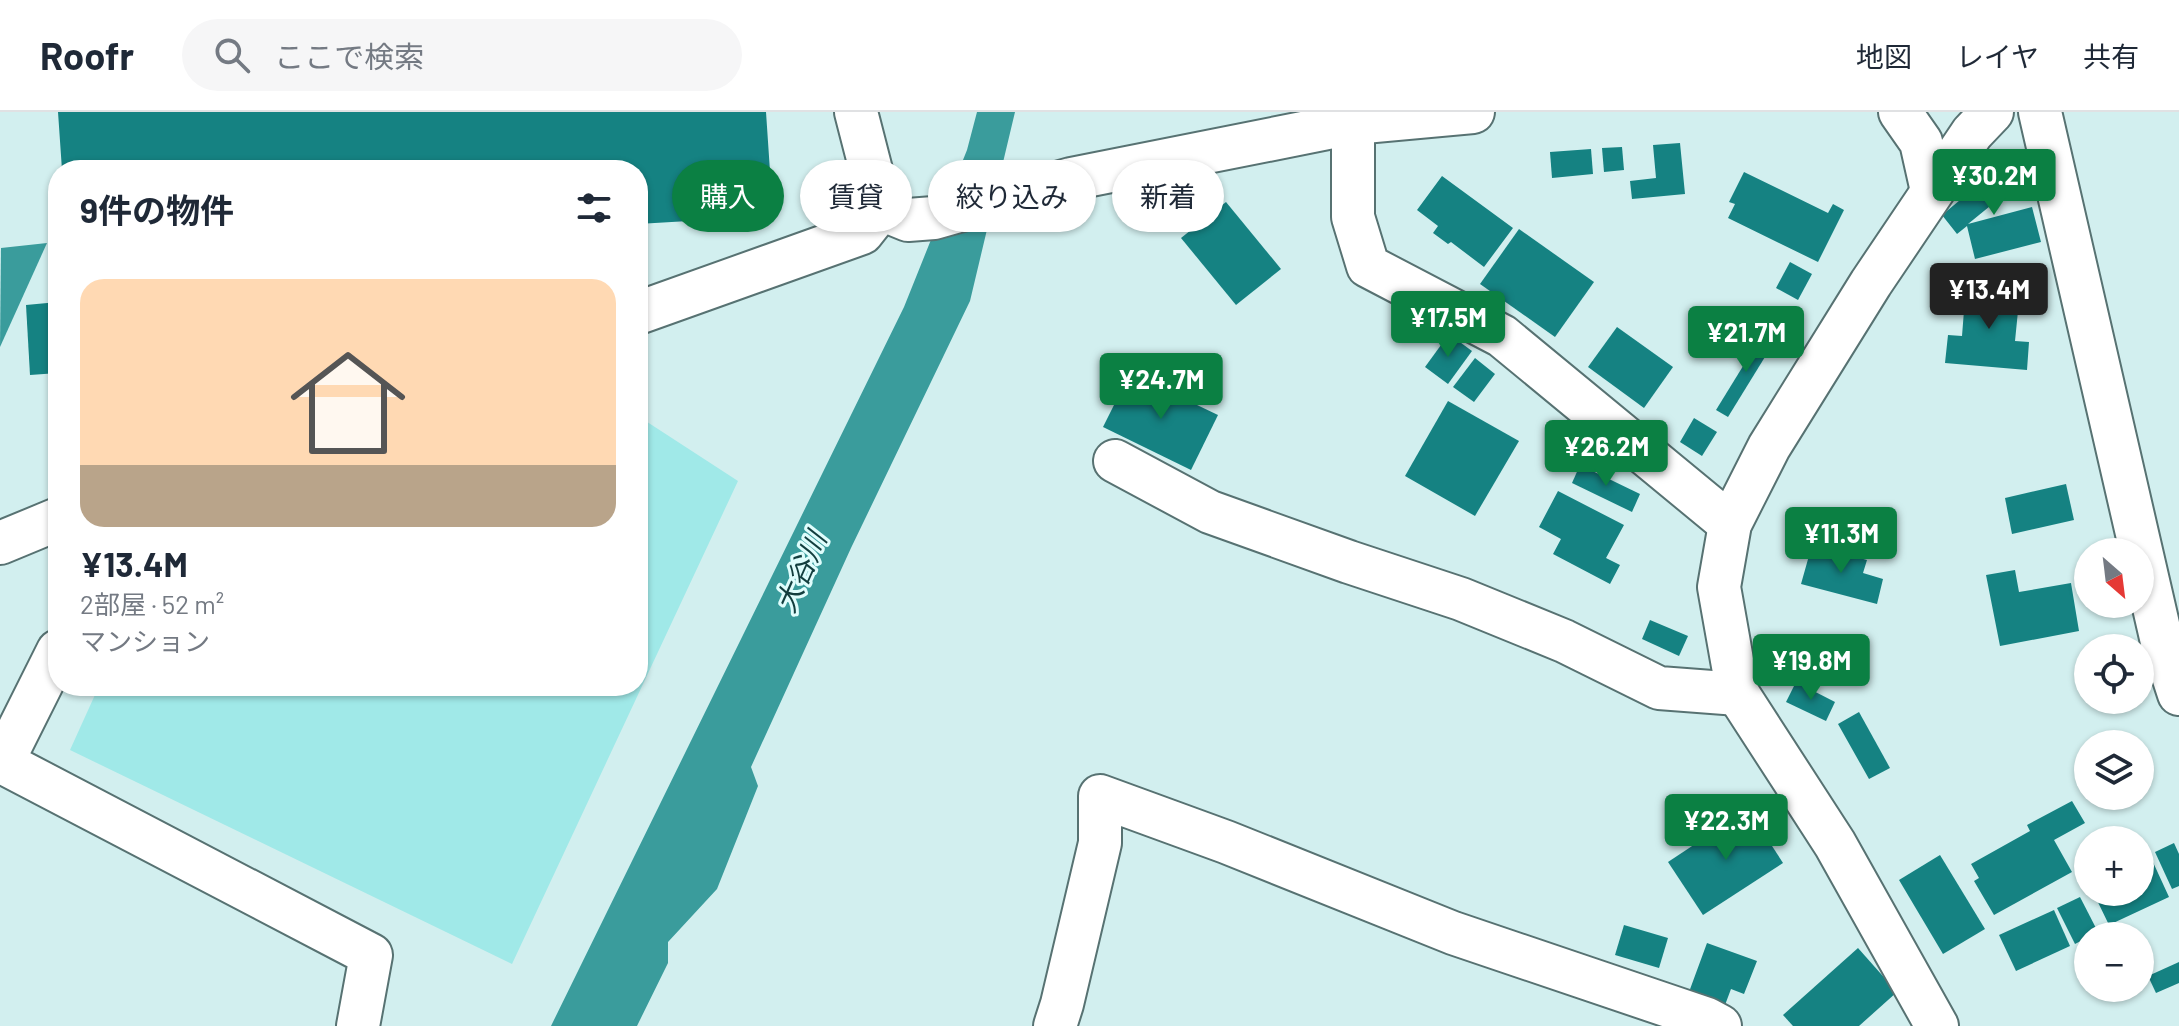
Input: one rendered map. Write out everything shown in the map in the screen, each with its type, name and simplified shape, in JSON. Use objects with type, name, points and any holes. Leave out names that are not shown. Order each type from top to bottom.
[{"type":"street","points":[[856,112],[874,160]]},
{"type":"street","points":[[912,216],[934,218],[1071,179],[1353,123],[1473,112]]},
{"type":"street","points":[[1900,112],[1921,142],[1932,191]]},
{"type":"street","points":[[1937,1026],[1835,844],[1738,694],[1719,587],[1730,524],[1769,447],[1806,384],[1932,191],[1972,133],[1992,112]]},
{"type":"street","points":[[2040,112],[2162,642],[2179,694]]},
{"type":"street","points":[[1353,123],[1353,217],[1368,266],[1502,336],[1730,524]]},
{"type":"street","points":[[648,309],[864,232]]},
{"type":"street","points":[[1115,461],[1210,512],[1461,599],[1564,641],[1659,688],[1738,694]]},
{"type":"street","points":[[48,671],[2,761],[371,955],[358,1026]]},
{"type":"street","points":[[1055,1026],[1100,843],[1100,796],[1226,842],[1453,933],[1677,1008],[1720,1026]]},
{"type":"shaded area","points":[[648,422],[738,481],[648,673]]},
{"type":"shaded area","points":[[94,696],[637,696],[512,964],[70,750]]},
{"type":"water","points":[[977,112],[1015,112],[1004,160],[963,160]]},
{"type":"water","name":"大谷川","points":[[934,232],[986,232],[970,301],[851,548],[751,767],[758,786],[717,889],[668,942],[668,963],[637,1026],[551,1026],[904,307]]},
{"type":"water","points":[[47,243],[0,347],[1,248]]},
{"type":"building","points":[[58,112],[766,112],[769,160],[672,160],[672,222],[648,223],[648,160],[61,160]]},
{"type":"building","points":[[1680,143],[1685,194],[1632,199],[1630,181],[1656,178],[1653,145]]},
{"type":"building","points":[[1622,147],[1624,170],[1604,172],[1602,148]]},
{"type":"building","points":[[1591,149],[1593,174],[1552,178],[1550,152]]},
{"type":"building","points":[[2007,161],[2022,180],[1968,224],[2032,207],[2041,242],[1975,259],[1967,226],[1957,234],[1942,215]]},
{"type":"building","points":[[1744,172],[1828,213],[1833,204],[1844,210],[1818,262],[1728,218],[1735,204],[1729,202]]},
{"type":"building","points":[[1442,176],[1513,228],[1484,267],[1451,242],[1448,244],[1433,233],[1438,226],[1417,210]]},
{"type":"building","points":[[1226,202],[1281,269],[1236,305],[1181,238],[1188,232],[1224,232]]},
{"type":"building","points":[[1519,229],[1594,282],[1555,337],[1480,284]]},
{"type":"building","points":[[1790,262],[1812,274],[1798,300],[1776,288]]},
{"type":"building","points":[[1966,285],[2020,291],[2015,341],[2029,342],[2027,370],[1945,363],[1948,335],[1962,336]]},
{"type":"building","points":[[48,303],[48,374],[30,375],[26,305]]},
{"type":"building","points":[[1617,327],[1673,367],[1644,408],[1588,367]]},
{"type":"building","points":[[1764,332],[1776,339],[1728,417],[1716,410]]},
{"type":"building","points":[[1449,334],[1472,351],[1448,384],[1425,367]]},
{"type":"building","points":[[1475,358],[1495,374],[1474,402],[1453,387]]},
{"type":"building","points":[[1130,373],[1218,415],[1191,470],[1103,427]]},
{"type":"building","points":[[1448,401],[1519,441],[1475,516],[1405,476]]},
{"type":"building","points":[[1694,418],[1717,432],[1702,456],[1680,442]]},
{"type":"building","points":[[1580,465],[1640,494],[1632,512],[1572,483]]},
{"type":"building","points":[[2066,484],[2074,520],[2012,534],[2005,498]]},
{"type":"building","points":[[1558,491],[1624,525],[1606,558],[1620,565],[1610,584],[1553,554],[1561,539],[1539,527]]},
{"type":"building","points":[[1812,545],[1867,560],[1863,573],[1883,579],[1877,604],[1801,584]]},
{"type":"building","points":[[2015,570],[2019,592],[2071,583],[2074,618],[2077,618],[2079,631],[2000,646],[1986,575]]},
{"type":"building","points":[[1650,620],[1688,636],[1679,656],[1642,639]]},
{"type":"building","points":[[1796,682],[1835,702],[1826,721],[1786,702]]},
{"type":"building","points":[[1859,712],[1890,768],[1869,779],[1838,724]]},
{"type":"building","points":[[2072,801],[2074,810],[2077,810],[2085,823],[2074,826],[2074,829],[2054,840],[2072,872],[1994,915],[1974,881],[1979,878],[1971,864],[2030,831],[2027,825]]},
{"type":"building","points":[[1748,809],[1783,863],[1703,915],[1668,862]]},
{"type":"building","points":[[2174,843],[2179,854],[2179,886],[2172,889],[2155,852]]},
{"type":"building","points":[[1940,855],[1985,929],[1943,954],[1899,880]]},
{"type":"building","points":[[2154,864],[2169,897],[2154,904]]},
{"type":"building","points":[[2074,900],[2074,906],[2085,906],[2093,922],[2074,922],[2074,942],[2057,908]]},
{"type":"building","points":[[2100,906],[2150,906],[2115,922],[2108,922]]},
{"type":"building","points":[[2054,910],[2070,946],[2016,971],[1999,935]]},
{"type":"building","points":[[1624,925],[1668,938],[1659,968],[1615,955]]},
{"type":"building","points":[[1707,943],[1757,961],[1744,994],[1731,989],[1725,1005],[1689,992]]},
{"type":"building","points":[[1858,948],[1897,992],[1859,1026],[1793,1026],[1783,1015]]},
{"type":"building","points":[[2179,962],[2179,983],[2156,993],[2154,973]]}]
